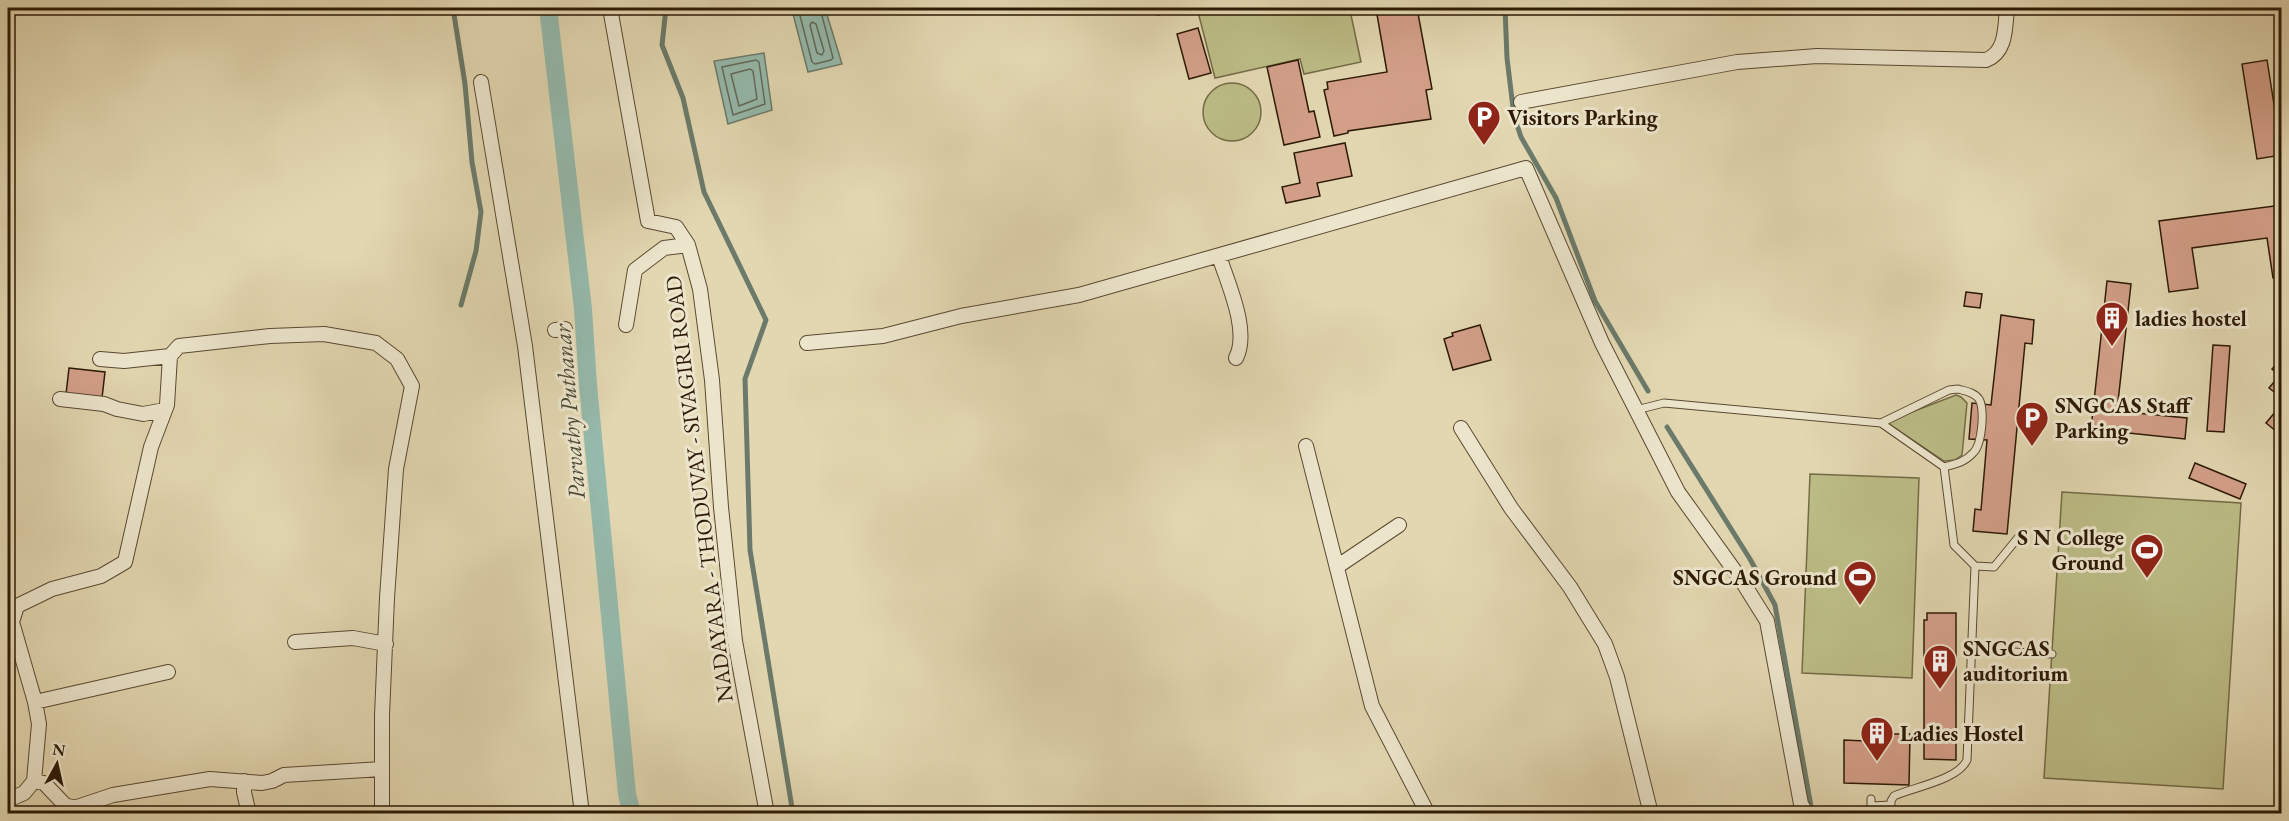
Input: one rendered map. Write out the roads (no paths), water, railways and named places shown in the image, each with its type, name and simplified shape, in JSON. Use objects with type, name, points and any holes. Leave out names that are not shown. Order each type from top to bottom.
[{"type":"street","name":"NADAYARA - THODUVAY - SIVAGIRI ROAD","points":[[610,8],[648,221],[676,227],[688,245],[700,289],[710,368],[735,641],[766,813]]},
{"type":"street","points":[[1521,102],[1737,62],[1817,56],[1986,60],[1995,56],[2001,48],[2007,8]]},
{"type":"street","points":[[481,82],[525,346],[582,813]]},
{"type":"street","points":[[807,343],[883,336],[961,316],[1079,295],[1526,168],[1602,343],[1678,492],[1742,580],[1767,621],[1801,804],[1808,813]]},
{"type":"street","points":[[626,326],[635,270],[664,248],[688,245]]},
{"type":"street","points":[[1219,256],[1241,329],[1242,344],[1236,358]]},
{"type":"street","points":[[8,800],[24,793],[34,781],[39,724],[35,702],[13,647],[12,622],[17,606],[52,589],[101,576],[125,562],[151,447],[165,410],[170,356],[179,346],[270,336],[324,334],[376,343],[397,359],[412,386],[396,470],[387,598],[382,715],[382,813]]},
{"type":"street","points":[[100,359],[124,361],[170,356]]},
{"type":"street","points":[[60,399],[104,404],[117,410],[143,414],[165,410]]},
{"type":"street","points":[[1461,428],[1511,508],[1570,587],[1605,644],[1617,677],[1651,813]]},
{"type":"street","points":[[1306,446],[1322,501],[1326,527],[1338,566],[1372,706],[1428,813]]},
{"type":"street","points":[[1338,566],[1399,525]]},
{"type":"street","points":[[295,642],[353,638],[386,644]]},
{"type":"street","points":[[35,702],[168,672]]},
{"type":"street","points":[[34,781],[44,783],[65,805],[74,808],[114,795],[210,779],[262,783],[284,775],[382,769]]},
{"type":"street","points":[[244,781],[249,813]]},
{"type":"lane","points":[[1636,410],[1664,403],[1881,423],[1944,466],[1963,462],[1976,451],[1982,429],[1982,416],[1979,399],[1972,393],[1958,389],[1949,390],[1881,423]]},
{"type":"lane","points":[[1944,466],[1954,545],[1975,566],[1994,567],[2021,534]]},
{"type":"lane","points":[[1871,799],[1871,806],[1891,809],[1894,796],[1954,774],[1965,765],[1975,566]]},
{"type":"lane","points":[[1971,650],[2052,654]]},
{"type":"water","points":[[825,8],[842,64],[808,72],[792,10]]},
{"type":"water","points":[[764,53],[772,110],[728,124],[714,61]]},
{"type":"waterway","points":[[453,8],[465,84],[472,162],[481,212],[476,251],[461,305]]},
{"type":"waterway","name":"Parvathy Puthanar","points":[[548,8],[583,309],[588,385],[627,794],[632,814]]},
{"type":"waterway","points":[[666,8],[662,45],[683,98],[704,192],[766,320],[745,379],[750,550],[793,814]]},
{"type":"waterway","points":[[1505,8],[1507,58],[1514,116],[1521,137],[1556,198],[1595,301],[1648,391]]},
{"type":"waterway","points":[[1667,427],[1750,559],[1775,605],[1812,812]]},
{"type":"place","name":"Visitors Parking","points":[[1484,146]]},
{"type":"place","name":"ladies hostel","points":[[2112,347]]},
{"type":"place","name":"SNGCAS Staff Parking","points":[[2032,447]]},
{"type":"place","name":"S N College Ground","points":[[2147,579]]},
{"type":"place","name":"SNGCAS Ground","points":[[1860,606]]},
{"type":"place","name":"SNGCAS auditorium","points":[[1940,690]]},
{"type":"place","name":"Ladies Hostel","points":[[1877,762]]}]
